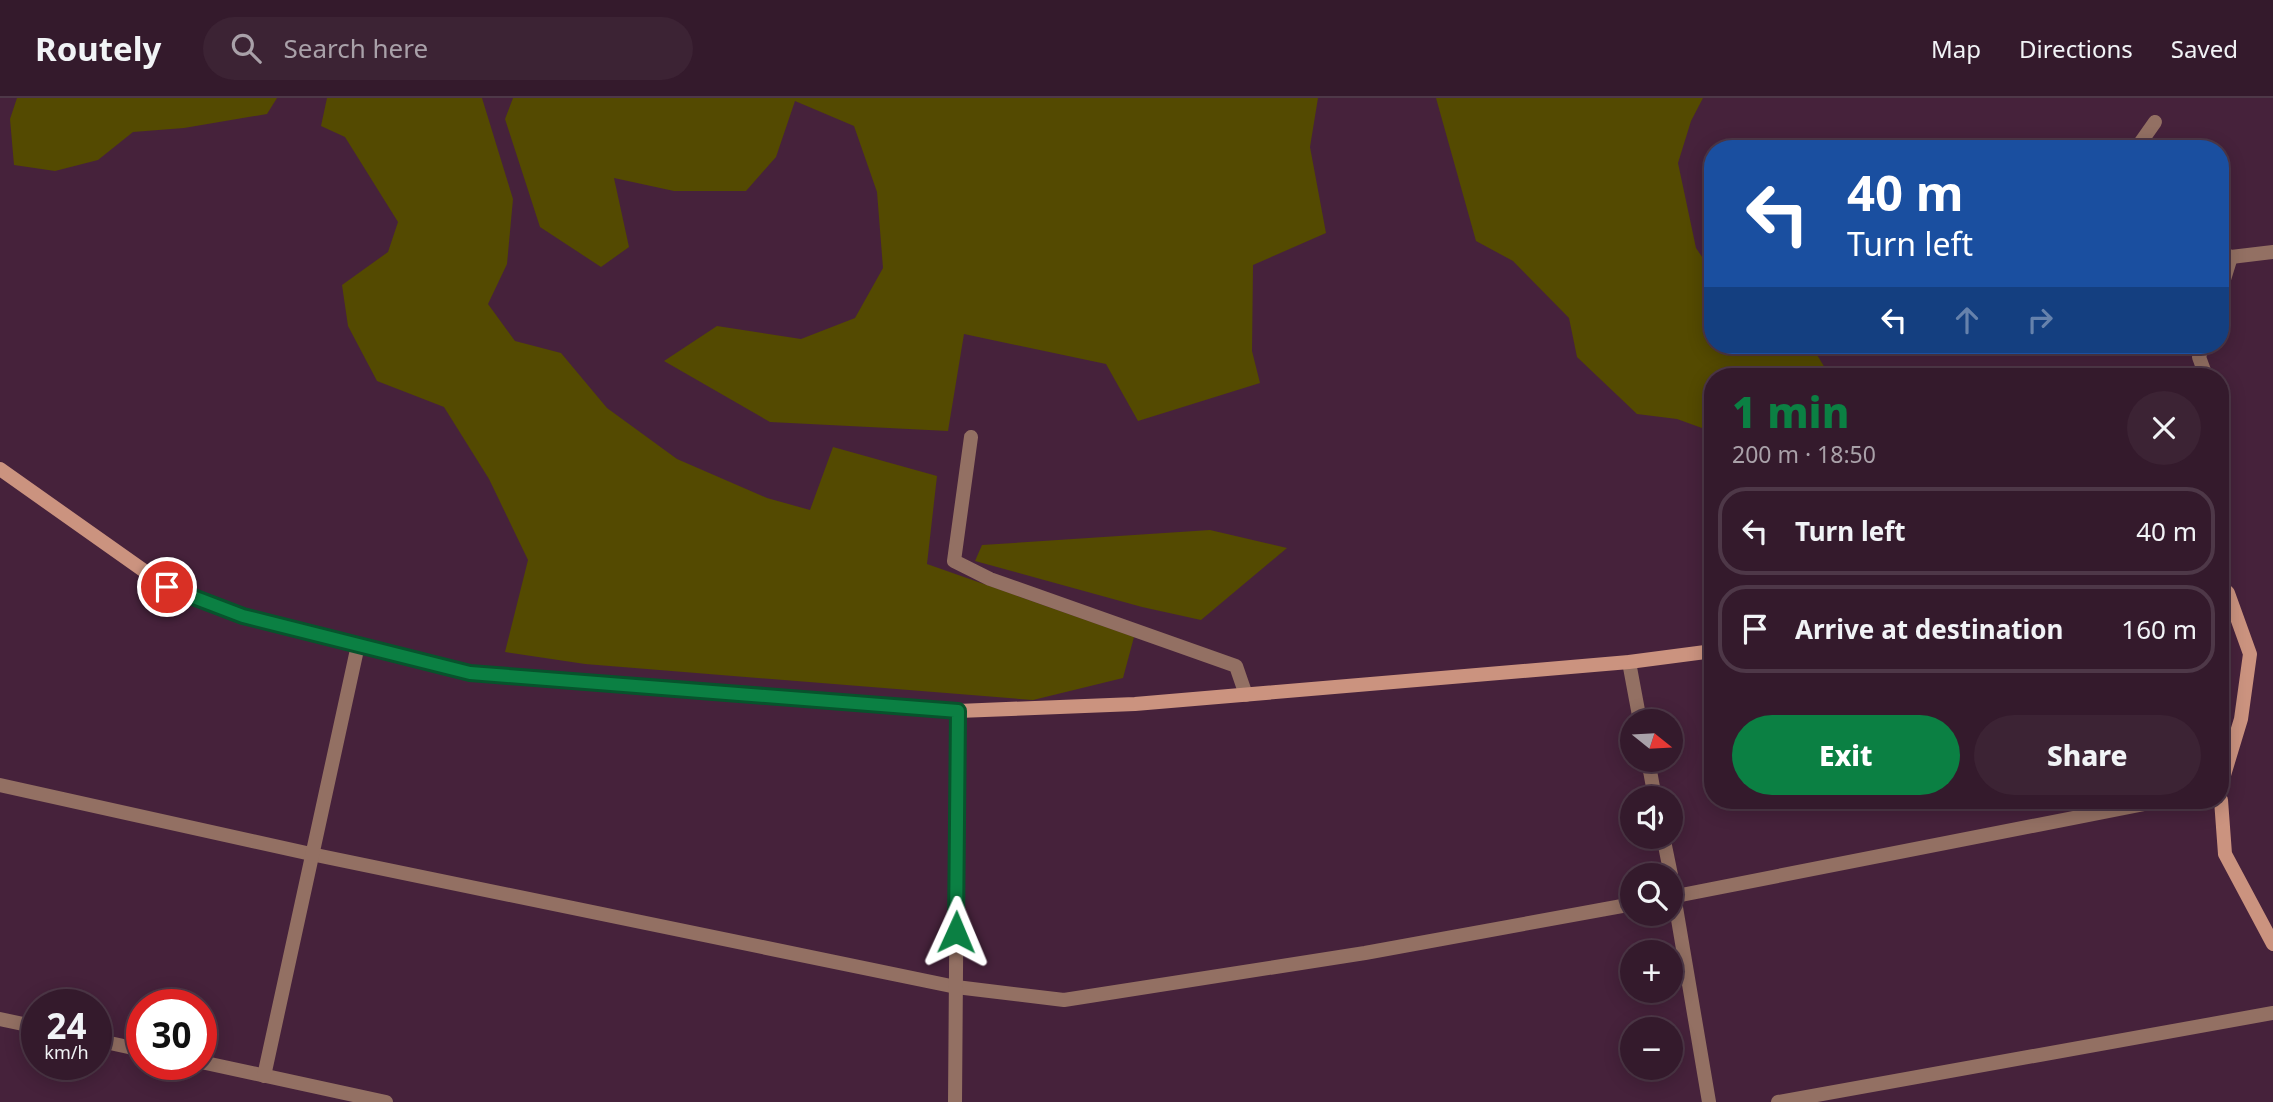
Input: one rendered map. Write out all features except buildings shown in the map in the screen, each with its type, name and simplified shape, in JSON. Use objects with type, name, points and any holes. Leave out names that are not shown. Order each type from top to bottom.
[{"type":"street","points":[[2142,140],[2155,122]]},
{"type":"street","points":[[2229,255],[2273,252]]},
{"type":"street","points":[[971,437],[954,561],[990,579],[1236,666],[1246,695]]},
{"type":"street","points":[[0,469],[167,587],[243,616],[470,673],[958,711],[1135,704],[1629,662],[1704,652]]},
{"type":"street","points":[[2229,596],[2250,654],[2241,719],[2229,759]]},
{"type":"street","points":[[264,1076],[358,645]]},
{"type":"street","points":[[1629,662],[1638,709]]},
{"type":"street","points":[[955,1102],[958,711]]},
{"type":"street","points":[[0,785],[311,853],[956,986],[1064,1000],[1365,953],[1620,906]]},
{"type":"street","points":[[1683,895],[2119,809]]},
{"type":"street","points":[[2222,809],[2225,854],[2273,944]]},
{"type":"street","points":[[1678,926],[1709,1102]]},
{"type":"street","points":[[1778,1102],[2273,1013]]},
{"type":"street","points":[[0,1019],[21,1024]]},
{"type":"street","points":[[217,1066],[386,1102]]},
{"type":"shaded area","points":[[17,98],[277,98],[267,114],[184,128],[133,132],[98,160],[55,171],[14,165],[10,119]]},
{"type":"shaded area","points":[[327,98],[482,98],[513,199],[507,264],[488,304],[515,341],[561,353],[607,408],[677,459],[767,498],[810,510],[833,447],[937,476],[927,564],[1134,637],[1123,678],[1033,700],[585,664],[505,652],[528,560],[489,479],[444,407],[377,381],[348,326],[342,285],[388,252],[398,222],[345,137],[321,126]]},
{"type":"shaded area","points":[[513,98],[1318,98],[1310,147],[1326,233],[1253,265],[1252,351],[1260,383],[1138,421],[1106,364],[964,334],[948,431],[770,422],[664,361],[717,326],[801,339],[855,318],[883,268],[877,192],[854,126],[795,101],[776,157],[746,191],[674,191],[614,178],[629,247],[601,267],[540,227],[505,119]]},
{"type":"shaded area","points":[[1436,98],[1703,98],[1691,121],[1678,163],[1696,248],[1704,260],[1704,354],[1816,354],[1825,368],[1704,368],[1704,429],[1677,419],[1637,414],[1577,357],[1569,318],[1513,261],[1476,241]]},
{"type":"shaded area","points":[[1210,530],[1287,548],[1201,620],[1142,607],[975,561],[982,545]]},
{"type":"route","points":[[167,587],[243,616],[470,673],[958,711],[956,932]]}]
